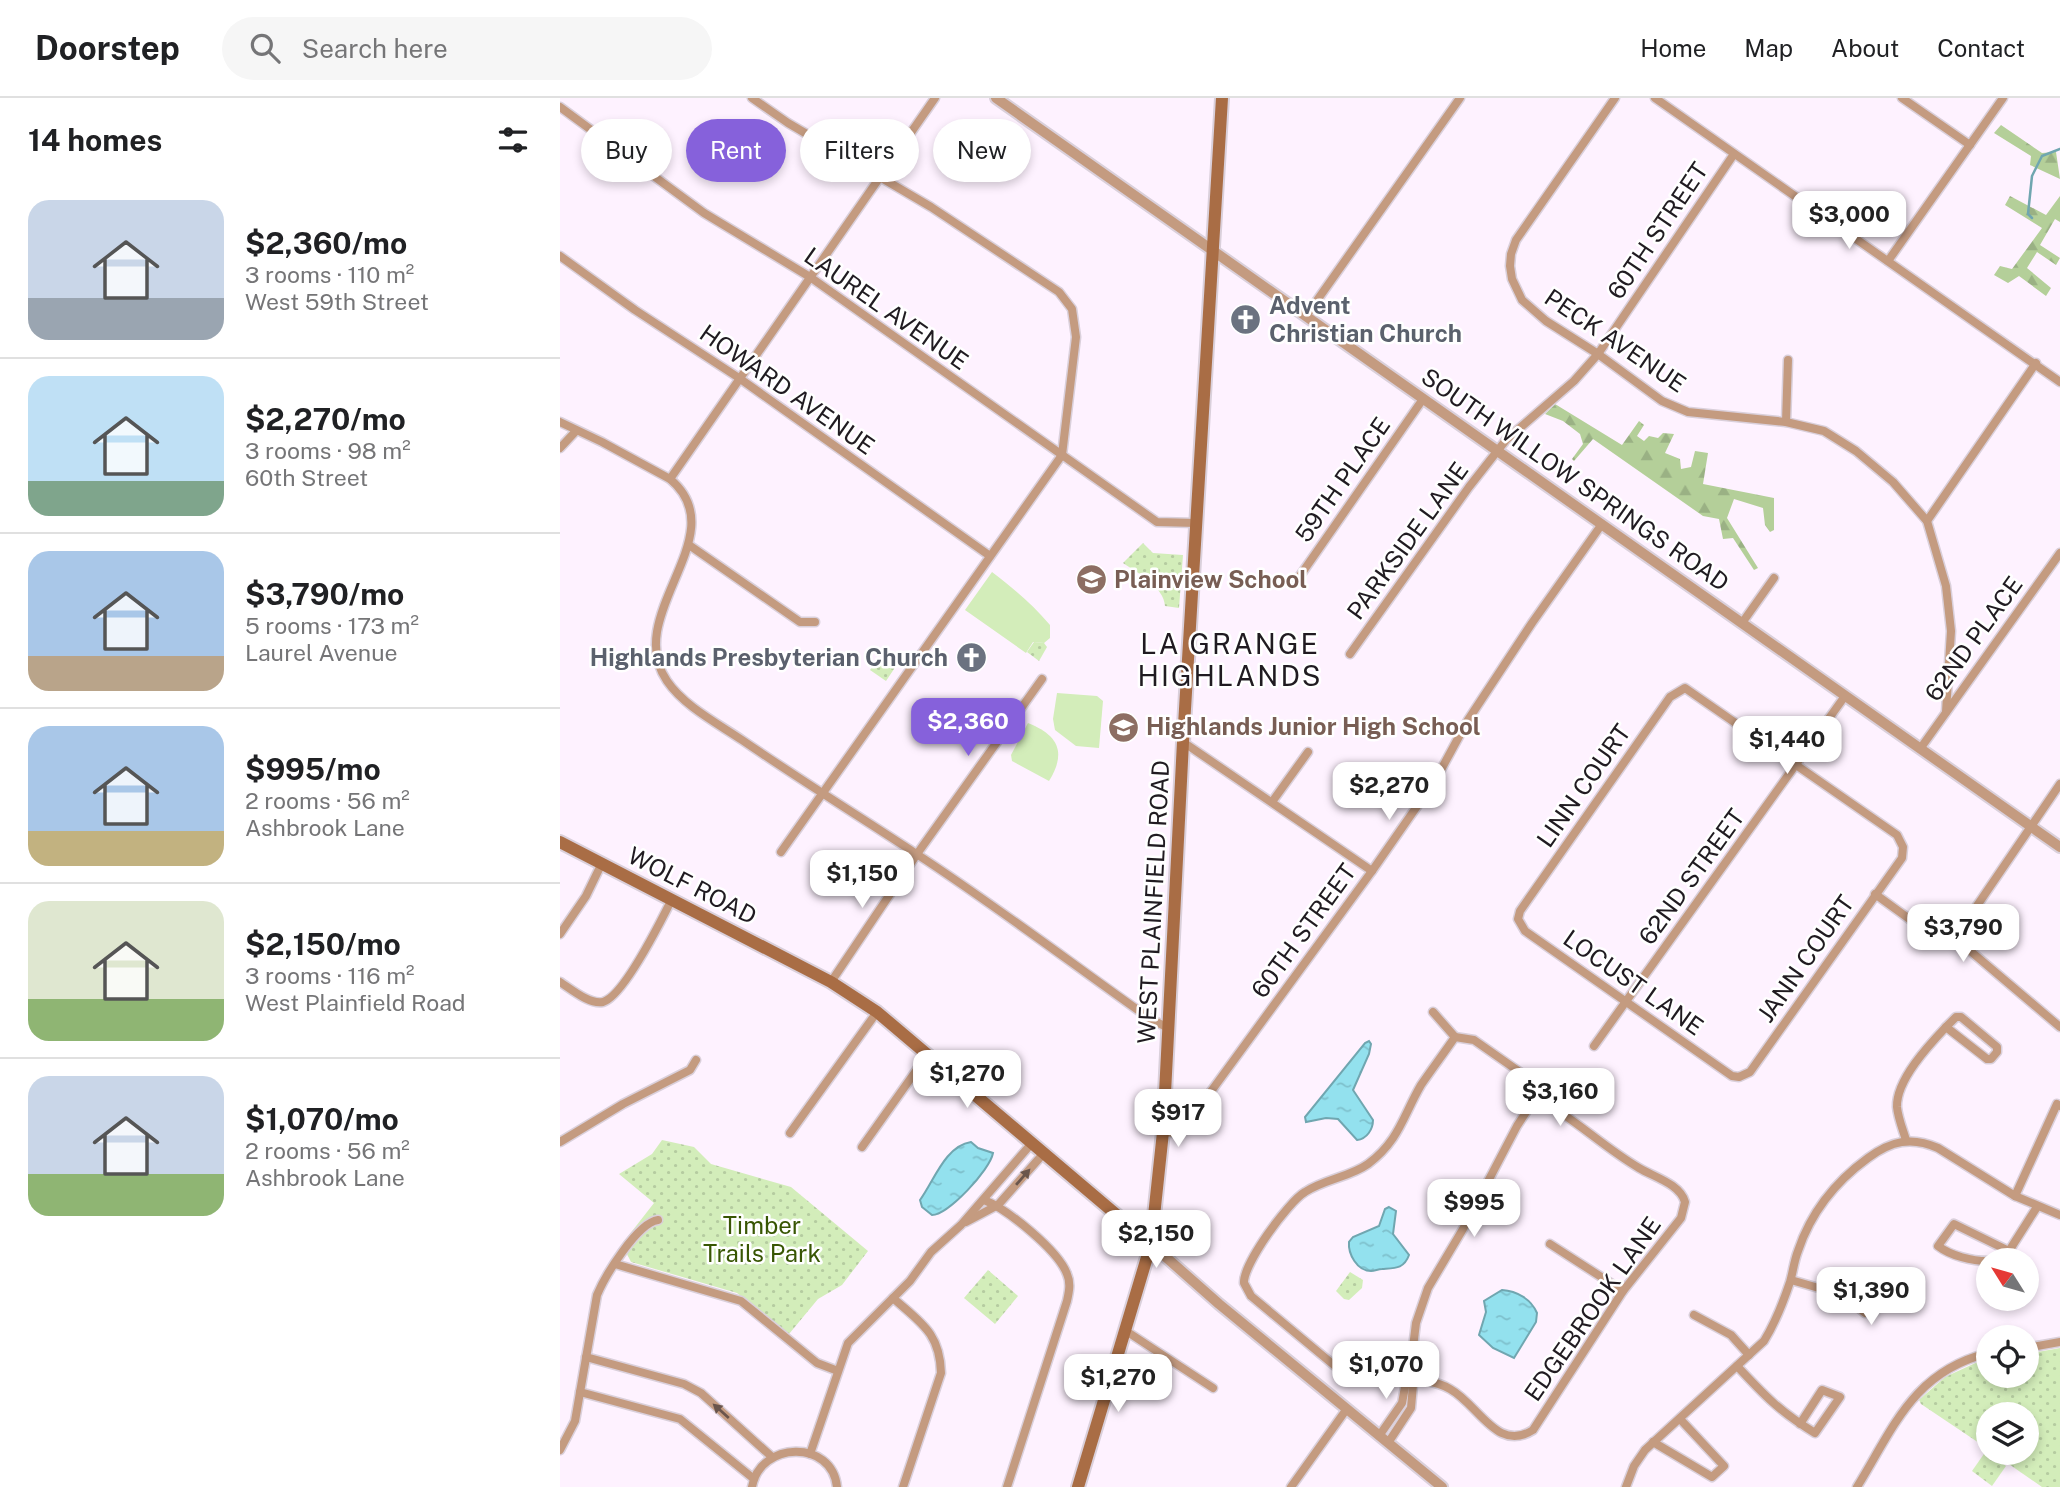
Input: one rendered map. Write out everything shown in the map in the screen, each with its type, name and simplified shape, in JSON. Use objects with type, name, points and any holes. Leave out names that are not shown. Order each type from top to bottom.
[{"type":"main road","name":"WEST PLAINFIELD ROAD","points":[[1078,1487],[1151,1244],[1163,1132],[1183,742],[1222,98]]},
{"type":"main road","name":"WOLF ROAD","points":[[560,842],[831,982],[877,1012],[1151,1244]]},
{"type":"street","points":[[752,98],[800,129]]},
{"type":"street","points":[[919,121],[935,98]]},
{"type":"street","name":"SOUTH WILLOW SPRINGS ROAD","points":[[996,98],[2060,847]]},
{"type":"street","points":[[1307,316],[1460,98]]},
{"type":"street","name":"PECK AVENUE","points":[[1615,98],[1520,235],[1511,254],[1512,279],[1521,300],[1546,321],[1598,354],[1662,401],[1688,412],[1786,422],[1824,431],[1856,451],[1893,482],[1927,521],[1946,586],[1951,631],[1946,712]]},
{"type":"street","points":[[1655,98],[2060,382]]},
{"type":"street","points":[[1902,98],[1970,145]]},
{"type":"street","points":[[1888,261],[2003,98]]},
{"type":"street","name":"LAUREL AVENUE","points":[[560,107],[704,214],[810,277],[1157,522],[1196,523]]},
{"type":"street","name":"60TH STREET","points":[[1498,451],[1506,440],[1574,381],[1598,354],[1734,154]]},
{"type":"street","points":[[670,479],[877,182]]},
{"type":"street","points":[[781,852],[1062,456],[1076,337],[1072,309],[1059,292],[890,182]]},
{"type":"street","name":"HOWARD AVENUE","points":[[560,256],[990,556]]},
{"type":"street","points":[[1786,422],[1787,360]]},
{"type":"street","points":[[1927,521],[2036,363]]},
{"type":"street","name":"59TH PLACE","points":[[1295,583],[1423,399]]},
{"type":"street","points":[[560,422],[670,479],[678,486],[692,516],[689,545],[657,628],[657,654],[663,674],[673,688],[690,703],[821,794],[917,854],[1149,1018],[1168,1028]]},
{"type":"street","points":[[560,449],[576,431]]},
{"type":"street","name":"PARKSIDE LANE","points":[[1350,654],[1469,487],[1498,451]]},
{"type":"street","name":"60TH STREET","points":[[1163,1132],[1175,1133],[1185,1127],[1372,871],[1436,779],[1468,720],[1496,677],[1602,524]]},
{"type":"street","points":[[689,545],[800,622],[815,622]]},
{"type":"street","name":"62ND PLACE","points":[[1920,749],[2060,553]]},
{"type":"street","points":[[1742,623],[1774,578]]},
{"type":"street","points":[[831,982],[917,854],[1042,679]]},
{"type":"street","name":"LINN COURT","points":[[1520,911],[1670,697],[1685,688],[1796,765]]},
{"type":"street","name":"62ND STREET","points":[[1594,1046],[1845,696]]},
{"type":"street","points":[[1183,742],[1372,871]]},
{"type":"street","points":[[1272,802],[1308,752]]},
{"type":"street","name":"JANN COURT","points":[[1739,1077],[1750,1072],[1902,858],[1903,847],[1897,835],[1796,765]]},
{"type":"street","points":[[1955,939],[2060,784]]},
{"type":"street","points":[[560,934],[586,896],[602,863]]},
{"type":"street","points":[[1875,894],[1937,938],[1955,939],[2060,1027]]},
{"type":"street","points":[[560,982],[592,1001],[602,1002],[609,999],[637,965],[672,899]]},
{"type":"street","name":"LOCUST LANE","points":[[1520,911],[1518,919],[1525,931],[1732,1076],[1739,1077]]},
{"type":"street","points":[[790,1133],[877,1012]]},
{"type":"street","points":[[1378,1436],[1402,1403],[1409,1380],[1416,1323],[1428,1288],[1464,1229],[1517,1126],[1536,1097],[1533,1087],[1524,1075],[1474,1040],[1455,1037],[1433,1012]]},
{"type":"street","points":[[1906,1140],[1897,1106],[1902,1085],[1927,1047],[1946,1027],[1956,1017],[1961,1017],[1997,1047],[1997,1052],[1992,1059],[1987,1059],[1946,1027]]},
{"type":"street","points":[[1388,1443],[1411,1408],[1413,1385],[1409,1380],[1351,1374],[1335,1366],[1251,1296],[1245,1288],[1243,1278],[1248,1266],[1290,1205],[1304,1192],[1366,1165],[1384,1151],[1401,1128],[1421,1086],[1455,1037]]},
{"type":"street","points":[[862,1147],[928,1054]]},
{"type":"street","points":[[560,1142],[623,1104],[690,1070],[696,1060]]},
{"type":"street","name":"EDGEBROOK LANE","points":[[1409,1380],[1451,1389],[1504,1436],[1522,1437],[1533,1430],[1623,1291],[1681,1218],[1685,1208],[1683,1197],[1678,1190],[1637,1167],[1558,1109],[1536,1097]]},
{"type":"street","points":[[2015,1196],[2056,1121],[2057,1104],[2060,1106]]},
{"type":"street","points":[[1626,1487],[1634,1466],[1653,1443],[1764,1341],[1774,1324],[1791,1280],[1797,1251],[1810,1223],[1833,1188],[1849,1172],[1884,1147],[1906,1140],[1924,1142],[2015,1196],[2060,1215]]},
{"type":"street","points":[[810,1454],[848,1343],[911,1281],[940,1242],[961,1225],[1032,1143]]},
{"type":"street","points":[[961,1225],[998,1205],[1044,1153]]},
{"type":"street","points":[[984,1200],[998,1205],[1055,1254],[1069,1281],[1067,1301],[1007,1487]]},
{"type":"street","points":[[2011,1248],[2037,1207]]},
{"type":"street","points":[[560,1450],[575,1421],[597,1295],[604,1280],[640,1230],[658,1220]]},
{"type":"street","points":[[1976,1259],[1945,1251],[1938,1246],[1954,1224],[2003,1248]]},
{"type":"street","name":"WOLF ROAD","points":[[1151,1244],[1346,1410],[1442,1487]]},
{"type":"street","points":[[1550,1244],[1623,1291]]},
{"type":"street","points":[[615,1264],[741,1301],[817,1363],[838,1371]]},
{"type":"street","points":[[1791,1280],[1843,1295]]},
{"type":"street","points":[[893,1298],[929,1329],[941,1357],[941,1373],[903,1487]]},
{"type":"street","points":[[1694,1315],[1731,1335],[1749,1355]]},
{"type":"street","points":[[1125,1331],[1213,1388]]},
{"type":"street","points":[[2039,1346],[2060,1342]]},
{"type":"street","points":[[586,1357],[684,1384],[701,1393],[772,1457]]},
{"type":"street","points":[[1857,1487],[1916,1393],[1953,1365],[1976,1357]]},
{"type":"street","points":[[1737,1366],[1773,1404],[1800,1424],[1815,1433],[1840,1397],[1822,1390],[1800,1424]]},
{"type":"street","points":[[580,1391],[680,1419],[753,1483],[761,1466],[786,1451],[820,1458],[831,1469],[837,1487]]},
{"type":"street","points":[[1291,1487],[1346,1410]]},
{"type":"street","points":[[1653,1443],[1712,1477],[1724,1466],[1680,1419]]},
{"type":"green space","points":[[2001,125],[2042,153],[2056,152],[2060,179],[2030,165],[2031,156],[1994,133]]},
{"type":"green space","points":[[2010,196],[2046,215],[2060,196],[2060,222],[2055,219],[2040,245],[2060,258],[2056,265],[2037,252],[2027,268],[2051,288],[2046,296],[2019,276],[2008,283],[1994,275],[2000,266],[2012,269],[2042,228],[2005,205]]},
{"type":"green space","points":[[1555,404],[1622,445],[1639,421],[1644,425],[1637,436],[1644,441],[1649,436],[1658,438],[1663,433],[1674,434],[1665,453],[1680,459],[1681,469],[1691,467],[1695,451],[1708,453],[1703,484],[1774,498],[1774,530],[1770,532],[1765,525],[1763,508],[1734,499],[1727,518],[1758,568],[1754,570],[1733,538],[1723,539],[1719,519],[1703,516],[1593,439],[1574,461],[1572,459],[1583,444],[1580,434],[1563,421],[1545,414]]},
{"type":"green space","points":[[1143,543],[1153,553],[1183,555],[1179,608],[1165,606],[1164,599],[1155,587],[1123,563]]},
{"type":"green space","points":[[992,572],[1050,625],[1050,638],[1044,643],[1033,642],[1026,653],[965,610]]},
{"type":"green space","points":[[1034,642],[1044,643],[1047,647],[1039,661],[1027,652]]},
{"type":"green space","points":[[876,661],[884,667],[889,661],[896,666],[886,681],[870,670]]},
{"type":"green space","points":[[1057,693],[1097,696],[1103,701],[1099,748],[1076,746],[1055,730],[1053,719]]},
{"type":"green space","points":[[1028,723],[1046,733],[1056,746],[1058,761],[1049,781],[1012,761],[1011,755]]},
{"type":"green space","name":"Timber Trails Park","points":[[662,1140],[694,1147],[711,1164],[791,1187],[868,1251],[842,1285],[818,1299],[789,1334],[737,1293],[631,1262],[622,1244],[654,1203],[619,1174],[652,1154]]},
{"type":"green space","points":[[988,1270],[1018,1296],[995,1324],[964,1298]]},
{"type":"green space","points":[[1350,1272],[1363,1280],[1362,1288],[1349,1300],[1336,1291]]},
{"type":"green space","points":[[2060,1348],[2060,1487],[2042,1487],[2010,1465],[2039,1465],[2039,1402],[1976,1402],[1976,1441],[1919,1400],[1945,1377],[1976,1363],[1976,1388],[2039,1388],[2039,1352]]},
{"type":"green space","points":[[1976,1465],[2006,1466],[1992,1486],[1972,1471]]},
{"type":"water","points":[[1369,1041],[1369,1054],[1353,1090],[1373,1120],[1369,1133],[1357,1140],[1338,1119],[1326,1118],[1306,1122],[1305,1117]]},
{"type":"water","points":[[971,1142],[978,1148],[993,1153],[990,1161],[958,1200],[932,1215],[922,1207],[920,1200],[947,1157],[962,1145]]},
{"type":"water","points":[[1389,1207],[1396,1211],[1393,1234],[1409,1255],[1398,1267],[1366,1270],[1354,1261],[1349,1242],[1353,1237],[1379,1226],[1385,1209]]},
{"type":"water","points":[[1502,1290],[1523,1297],[1537,1313],[1536,1322],[1514,1358],[1493,1348],[1479,1335],[1486,1312],[1484,1301]]},
{"type":"waterway","points":[[2032,218],[2028,214],[2032,176],[2042,156],[2060,149]]},
{"type":"place","name":"Advent Christian Church","points":[[1246,320]]},
{"type":"place","name":"Plainview School","points":[[1091,580]]},
{"type":"place","name":"Highlands Presbyterian Church","points":[[971,658]]},
{"type":"place","name":"Highlands Junior High School","points":[[1123,727]]},
{"type":"district","name":"LA GRANGE HIGHLANDS","points":[[1230,660]]}]
